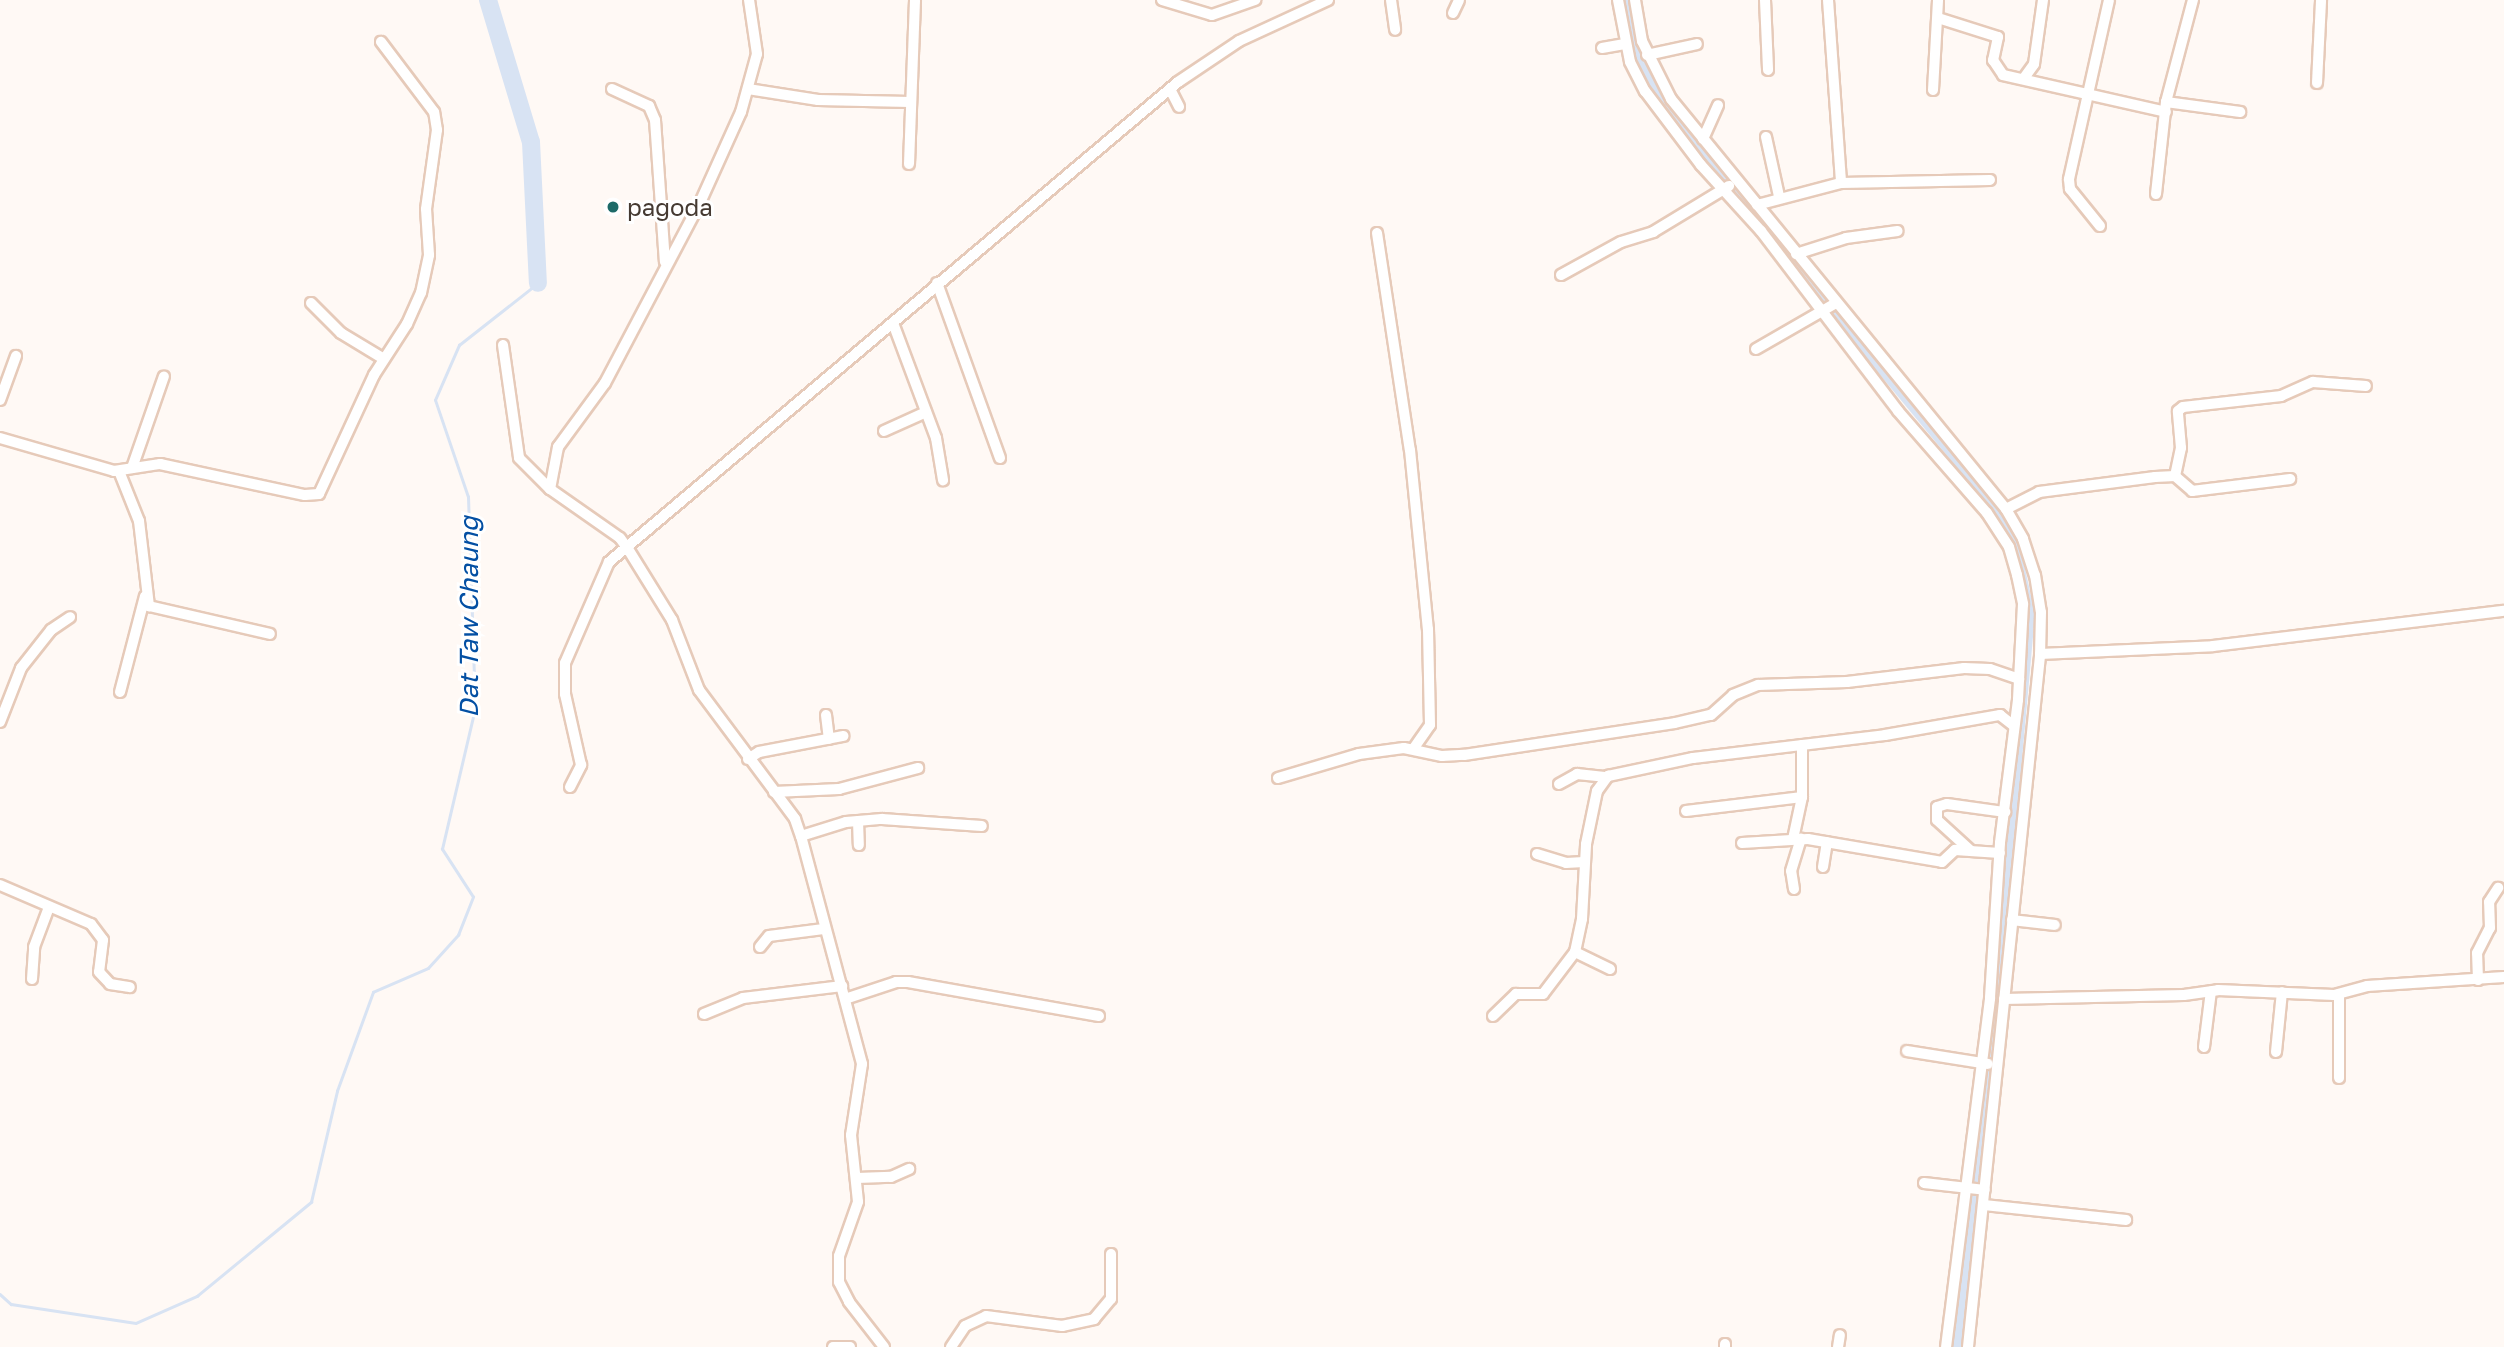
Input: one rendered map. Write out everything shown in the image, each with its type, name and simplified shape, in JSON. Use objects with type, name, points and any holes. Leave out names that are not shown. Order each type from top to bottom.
[{"type":"street","points":[[550,489],[558,447],[605,383],[721,160],[748,89],[757,54],[749,0]]},
{"type":"street","points":[[909,164],[915,0]]},
{"type":"street","points":[[1162,0],[1223,15],[1255,0]]},
{"type":"street","points":[[570,787],[582,765],[565,694],[565,663],[609,562],[628,549],[1170,89],[1239,41],[1328,0]]},
{"type":"street","points":[[1391,0],[1395,30]]},
{"type":"street","points":[[1453,13],[1459,0]]},
{"type":"street","points":[[1618,0],[1625,44],[1645,91],[1731,185],[1757,205],[1796,254],[1829,309],[1987,513],[2009,547],[2023,604],[2014,726],[2018,772],[2012,920],[2004,999],[1989,1064],[1977,1189],[1984,1205],[1968,1347]]},
{"type":"street","points":[[1635,0],[1647,55],[1671,99],[1703,139],[1761,231],[2006,509],[2023,539],[2035,575],[2041,612],[2040,653],[2018,772],[2005,813],[2000,853],[1989,1064],[1977,1189],[1946,1347]]},
{"type":"street","points":[[1765,0],[1768,70]]},
{"type":"street","points":[[1828,0],[1841,183]]},
{"type":"street","points":[[1933,90],[1938,0]]},
{"type":"street","points":[[2024,78],[2034,64],[2043,0]]},
{"type":"street","points":[[2100,226],[2070,189],[2109,0]]},
{"type":"street","points":[[2156,194],[2166,107],[2193,0]]},
{"type":"street","points":[[2317,83],[2321,0]]},
{"type":"street","points":[[1938,19],[1998,37],[1993,61],[2003,75],[2088,94],[2166,107],[2240,112]]},
{"type":"street","points":[[0,438],[92,467],[119,471],[170,466],[314,496],[323,487],[344,435],[421,293],[429,255],[426,188],[437,130],[434,112],[381,42]]},
{"type":"street","points":[[1602,48],[1625,44]]},
{"type":"street","points":[[1647,55],[1696,44]]},
{"type":"street","points":[[612,89],[649,106],[655,120],[665,265]]},
{"type":"street","points":[[748,89],[818,100],[910,102]]},
{"type":"street","points":[[1170,89],[1179,107]]},
{"type":"street","points":[[1703,139],[1718,105]]},
{"type":"street","points":[[1766,137],[1779,197]]},
{"type":"street","points":[[1757,205],[1779,197],[1841,183],[1990,180]]},
{"type":"street","points":[[1561,275],[1621,242],[1665,226],[1731,185]]},
{"type":"street","points":[[1796,254],[1846,239],[1898,231]]},
{"type":"street","points":[[1377,233],[1412,462],[1428,629],[1430,725],[1413,749]]},
{"type":"street","points":[[937,284],[1000,458]]},
{"type":"street","points":[[311,303],[341,333],[384,359]]},
{"type":"street","points":[[1756,349],[1829,309]]},
{"type":"street","points":[[893,323],[943,460],[943,480]]},
{"type":"street","points":[[503,345],[516,448],[529,471],[620,538],[673,620],[699,690],[774,792],[802,836],[824,929],[848,998],[862,1064],[851,1135],[858,1202],[837,1264],[839,1282],[877,1345]]},
{"type":"street","points":[[0,400],[16,356]]},
{"type":"street","points":[[132,468],[163,376]]},
{"type":"street","points":[[2175,476],[2181,448],[2178,411],[2183,407],[2281,396],[2313,382],[2366,386]]},
{"type":"street","points":[[884,431],[926,412]]},
{"type":"street","points":[[119,471],[139,521],[145,596],[120,692]]},
{"type":"street","points":[[2006,509],[2039,492],[2175,476],[2192,491],[2290,479]]},
{"type":"street","points":[[145,596],[154,609],[270,634]]},
{"type":"street","points":[[2040,653],[2213,646],[2504,611]]},
{"type":"street","points":[[0,722],[21,668],[51,631],[70,617]]},
{"type":"street","points":[[1278,778],[1359,754],[1413,749],[1442,756],[1464,755],[1675,723],[1711,715],[1733,695],[1758,685],[1847,682],[1964,668],[1990,668],[2019,679]]},
{"type":"street","points":[[826,715],[829,738]]},
{"type":"street","points":[[1559,784],[1577,774],[1606,777],[1693,758],[2000,715],[2014,726]]},
{"type":"street","points":[[748,759],[759,752],[843,736]]},
{"type":"street","points":[[1794,889],[1791,871],[1802,797],[1802,744]]},
{"type":"street","points":[[774,792],[839,789],[918,768]]},
{"type":"street","points":[[1493,1016],[1516,993],[1543,994],[1575,952],[1582,919],[1584,862],[1597,791],[1606,777]]},
{"type":"street","points":[[1686,811],[1802,797]]},
{"type":"street","points":[[1971,851],[1937,820],[1937,807],[1947,804],[2005,813]]},
{"type":"street","points":[[802,836],[858,821],[891,819],[939,827],[982,827]]},
{"type":"street","points":[[858,821],[859,845]]},
{"type":"street","points":[[1742,843],[1797,839],[1942,862],[1955,850],[2000,853]]},
{"type":"street","points":[[1827,866],[1830,843]]},
{"type":"street","points":[[1537,854],[1584,862]]},
{"type":"street","points":[[0,885],[101,932],[99,972],[110,984],[130,986]]},
{"type":"street","points":[[2478,980],[2477,953],[2490,928],[2489,902],[2498,888]]},
{"type":"street","points":[[32,979],[34,947],[49,906]]},
{"type":"street","points":[[2012,920],[2055,925]]},
{"type":"street","points":[[760,947],[769,936],[824,929]]},
{"type":"street","points":[[1575,952],[1610,969]]},
{"type":"street","points":[[2004,999],[2211,991],[2339,994],[2367,986],[2504,977]]},
{"type":"street","points":[[848,998],[896,982],[908,982],[1100,1016]]},
{"type":"street","points":[[704,1014],[743,998],[842,986]]},
{"type":"street","points":[[2204,1047],[2211,991]]},
{"type":"street","points":[[2276,1052],[2282,992]]},
{"type":"street","points":[[2339,994],[2339,1078]]},
{"type":"street","points":[[1907,1051],[1989,1064]]},
{"type":"street","points":[[857,1178],[891,1177],[909,1169]]},
{"type":"street","points":[[1924,1183],[1977,1189]]},
{"type":"street","points":[[1984,1205],[2126,1220]]},
{"type":"street","points":[[951,1347],[965,1326],[986,1316],[1062,1326],[1094,1320],[1111,1299],[1111,1254]]},
{"type":"street","points":[[832,1347],[850,1347]]},
{"type":"waterway","points":[[488,0],[531,142],[538,283]]},
{"type":"waterway","points":[[1626,0],[1631,41],[1643,69],[1723,178],[1979,486],[2007,527],[2016,551],[2030,614],[1994,1014],[1957,1347]]},
{"type":"waterway","name":"Dat Taw Chaung","points":[[0,1294],[11,1304],[136,1323],[197,1296],[311,1202],[337,1091],[373,992],[428,968],[458,935],[473,897],[442,849],[475,708],[468,497],[435,400],[459,345],[538,283]]},
{"type":"place","name":"pagoda","points":[[613,207]]}]
